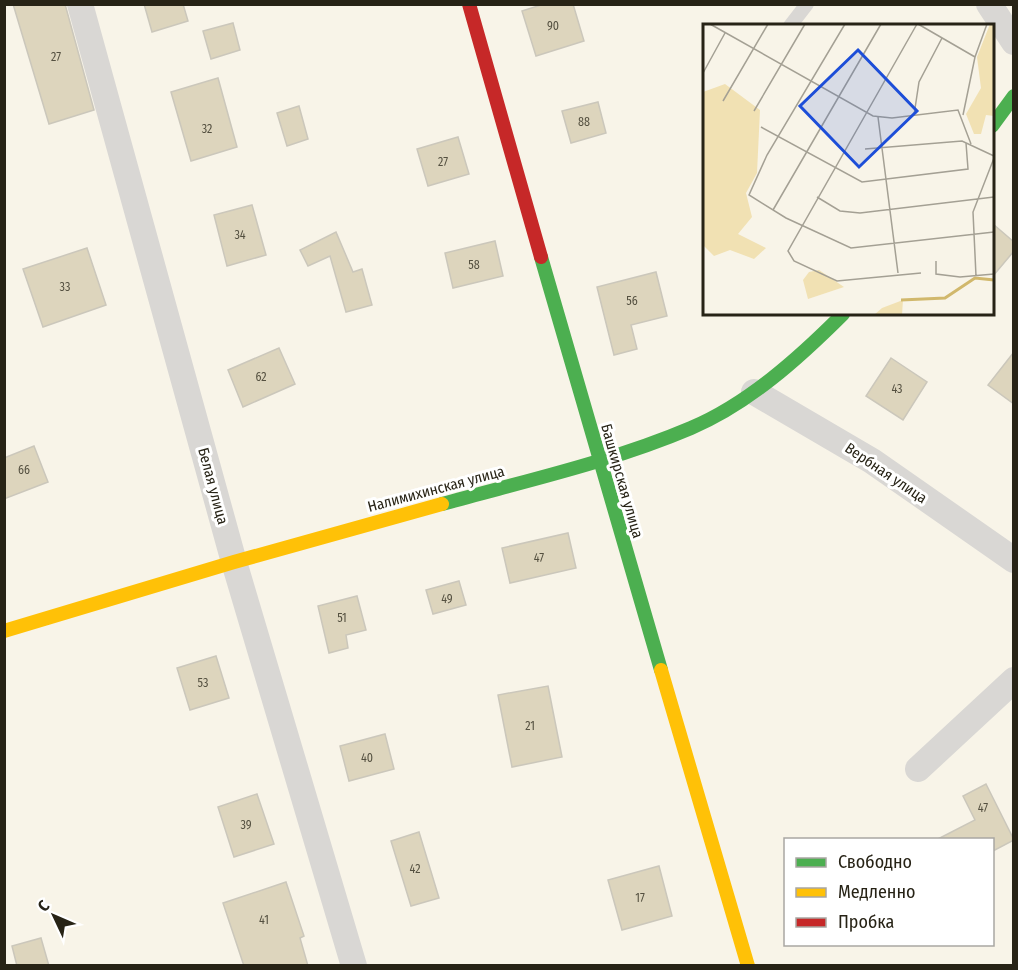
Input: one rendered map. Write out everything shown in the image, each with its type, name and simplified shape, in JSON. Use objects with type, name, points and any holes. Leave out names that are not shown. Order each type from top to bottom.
[{"type":"street","name":"Белая улица","points":[[80,4],[234,562],[354,966]]},
{"type":"street","name":"Башкирская улица","points":[[469,4],[599,461],[748,966]]},
{"type":"street","points":[[989,4],[1014,42]]},
{"type":"street","points":[[994,125],[1014,96]]},
{"type":"street","name":"Налимихинская улица","points":[[4,631],[234,562],[599,461],[692,428],[754,392],[819,338],[842,315]]},
{"type":"street","name":"Вербная улица","points":[[754,392],[873,461],[1014,560]]},
{"type":"street","points":[[918,769],[1014,680]]},
{"type":"lane","points":[[792,24],[807,4]]},
{"type":"building","points":[[13,4],[65,4],[94,110],[49,124]]},
{"type":"building","points":[[144,4],[183,4],[188,21],[152,32]]},
{"type":"building","points":[[544,4],[573,4],[584,41],[536,56],[522,11]]},
{"type":"building","points":[[233,23],[240,50],[211,59],[203,31]]},
{"type":"building","points":[[218,78],[237,147],[191,161],[171,92]]},
{"type":"building","points":[[598,102],[606,133],[571,143],[562,111]]},
{"type":"building","points":[[299,106],[308,139],[287,146],[277,113]]},
{"type":"building","points":[[458,137],[469,174],[428,186],[417,149]]},
{"type":"building","points":[[252,205],[266,255],[227,266],[214,215]]},
{"type":"building","points":[[994,225],[1014,242],[1014,251],[994,275]]},
{"type":"building","points":[[336,232],[353,272],[362,269],[372,305],[346,312],[330,256],[308,266],[300,250]]},
{"type":"building","points":[[495,241],[503,276],[453,288],[445,253]]},
{"type":"building","points":[[87,248],[106,305],[43,327],[23,269]]},
{"type":"building","points":[[656,272],[667,316],[631,325],[637,349],[614,355],[597,287]]},
{"type":"building","points":[[279,348],[295,384],[243,407],[228,370]]},
{"type":"building","points":[[1014,352],[1014,404],[988,385]]},
{"type":"building","points":[[891,358],[927,382],[903,420],[866,396]]},
{"type":"building","points":[[34,446],[48,482],[4,499],[4,458]]},
{"type":"building","points":[[568,533],[576,568],[510,583],[502,548]]},
{"type":"building","points":[[459,581],[466,605],[433,614],[426,590]]},
{"type":"building","points":[[357,596],[366,630],[346,635],[348,648],[329,653],[318,606]]},
{"type":"building","points":[[216,656],[229,698],[190,710],[177,668]]},
{"type":"building","points":[[548,686],[562,757],[512,767],[498,695]]},
{"type":"building","points":[[385,734],[394,769],[349,781],[340,746]]},
{"type":"building","points":[[986,784],[1014,840],[994,850],[994,838],[940,838],[975,820],[963,796]]},
{"type":"building","points":[[257,794],[274,844],[234,857],[218,807]]},
{"type":"building","points":[[419,832],[439,898],[411,906],[391,841]]},
{"type":"building","points":[[659,866],[672,916],[622,930],[608,880]]},
{"type":"building","points":[[286,882],[304,936],[300,938],[308,966],[244,966],[223,903]]},
{"type":"building","points":[[41,938],[49,966],[17,966],[12,946]]},
{"type":"traffic: fast","points":[[994,123],[1014,96]]},
{"type":"traffic: fast","points":[[541,257],[661,670]]},
{"type":"traffic: fast","points":[[442,504],[599,461],[691,428],[753,393],[791,363],[842,315]]},
{"type":"traffic: slow","points":[[4,631],[234,562],[442,504]]},
{"type":"traffic: slow","points":[[661,670],[748,966]]},
{"type":"traffic: jam","points":[[469,4],[541,257]]}]
